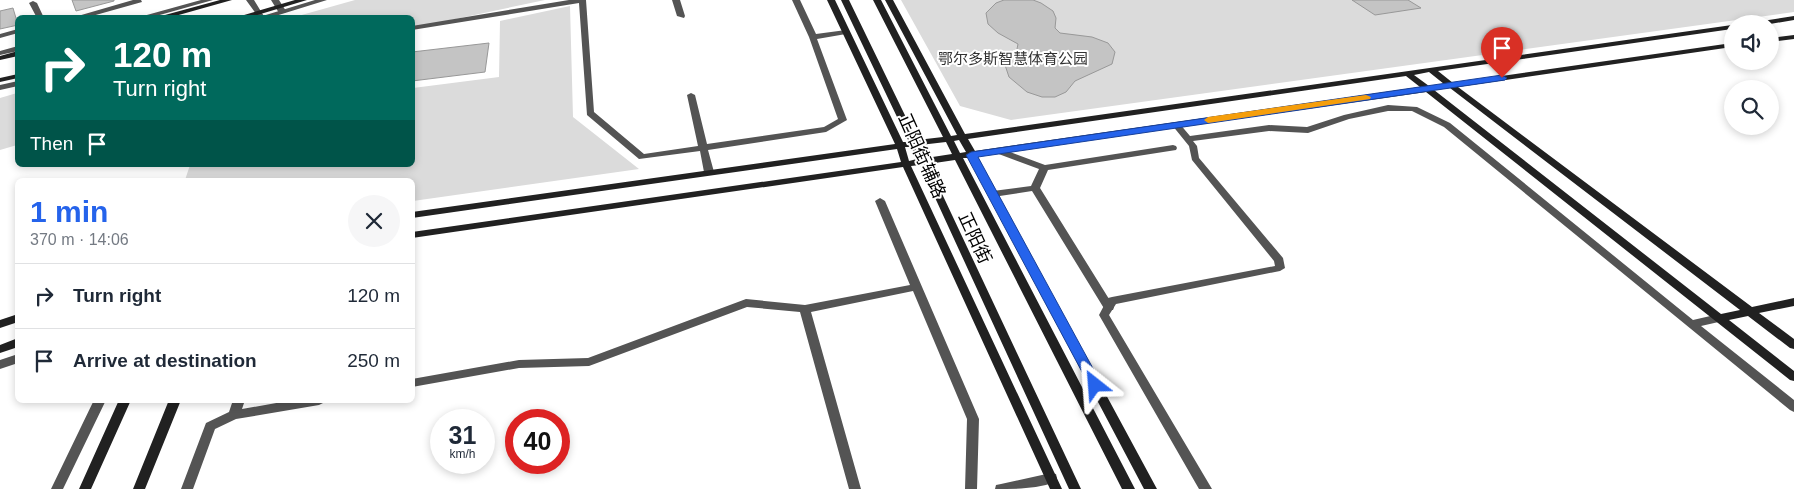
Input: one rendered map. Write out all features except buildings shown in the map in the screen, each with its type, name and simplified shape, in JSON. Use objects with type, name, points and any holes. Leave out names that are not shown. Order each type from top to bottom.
[{"type":"street","points":[[86,15],[138,2],[137,0]]},
{"type":"street","points":[[150,15],[208,0]]},
{"type":"street","points":[[169,15],[228,0]]},
{"type":"street","points":[[250,0],[260,15],[279,6],[302,0]]},
{"type":"street","points":[[279,6],[323,0]]},
{"type":"street","points":[[415,28],[582,0],[590,113],[642,158],[826,129],[843,120],[813,37],[796,0]]},
{"type":"street","points":[[676,0],[680,16]]},
{"type":"street","name":"正阳街辅路","points":[[831,0],[900,145],[906,164],[1054,483]]},
{"type":"street","name":"正阳街","points":[[845,0],[914,143],[1075,489]]},
{"type":"street","points":[[877,0],[1129,489]]},
{"type":"street","points":[[889,0],[1151,489]]},
{"type":"street","points":[[33,3],[40,15]]},
{"type":"street","points":[[1779,20],[1794,18]]},
{"type":"street","points":[[415,215],[1724,28]]},
{"type":"street","points":[[0,36],[15,32]]},
{"type":"street","points":[[813,37],[846,32]]},
{"type":"street","points":[[1779,38],[1794,36]]},
{"type":"street","points":[[415,236],[1724,46]]},
{"type":"street","points":[[0,52],[15,49]]},
{"type":"street","points":[[0,58],[15,54]]},
{"type":"street","points":[[1431,70],[1794,345]]},
{"type":"street","points":[[1407,73],[1794,377]]},
{"type":"street","points":[[0,80],[15,77]]},
{"type":"street","points":[[0,88],[15,84]]},
{"type":"street","points":[[691,95],[705,148],[709,172]]},
{"type":"street","points":[[1187,139],[1269,128],[1308,130],[1347,117],[1388,108],[1414,109],[1447,125],[1794,407]]},
{"type":"street","points":[[1176,125],[1193,146],[1195,158],[1279,260],[1280,268],[1112,300],[1104,315],[1206,489]]},
{"type":"street","points":[[999,150],[1044,168],[1172,148]]},
{"type":"street","points":[[1035,188],[1044,168]]},
{"type":"street","points":[[1035,188],[1109,307]]},
{"type":"street","points":[[993,194],[1035,188]]},
{"type":"street","points":[[880,201],[973,419],[971,489]]},
{"type":"street","points":[[415,382],[519,364],[589,362],[746,303],[805,309],[916,287]]},
{"type":"street","points":[[1691,324],[1794,302]]},
{"type":"street","points":[[805,309],[855,489]]},
{"type":"street","points":[[0,324],[15,319]]},
{"type":"street","points":[[0,349],[15,343]]},
{"type":"street","points":[[0,365],[15,359]]},
{"type":"street","points":[[57,489],[99,403]]},
{"type":"street","points":[[85,489],[124,403]]},
{"type":"street","points":[[139,489],[174,403]]},
{"type":"street","points":[[234,415],[238,403]]},
{"type":"street","points":[[187,489],[210,426],[234,415],[302,403]]},
{"type":"street","points":[[1001,489],[1054,483]]},
{"type":"green space","points":[[355,0],[545,0],[415,28],[415,15],[302,15]]},
{"type":"green space","name":"鄂尔多斯智慧体育公园","points":[[901,0],[1794,0],[1794,12],[1772,15],[1724,15],[1724,22],[1011,120],[960,106]]},
{"type":"green space","points":[[570,6],[573,117],[639,169],[415,201],[415,178],[186,178],[189,167],[415,167],[415,88],[499,77],[500,21]]},
{"type":"green space","points":[[15,94],[15,146],[0,150],[0,98]]},
{"type":"slow traffic","points":[[1208,120],[1366,97]]},
{"type":"route","points":[[1095,385],[971,155],[1502,78]]}]
